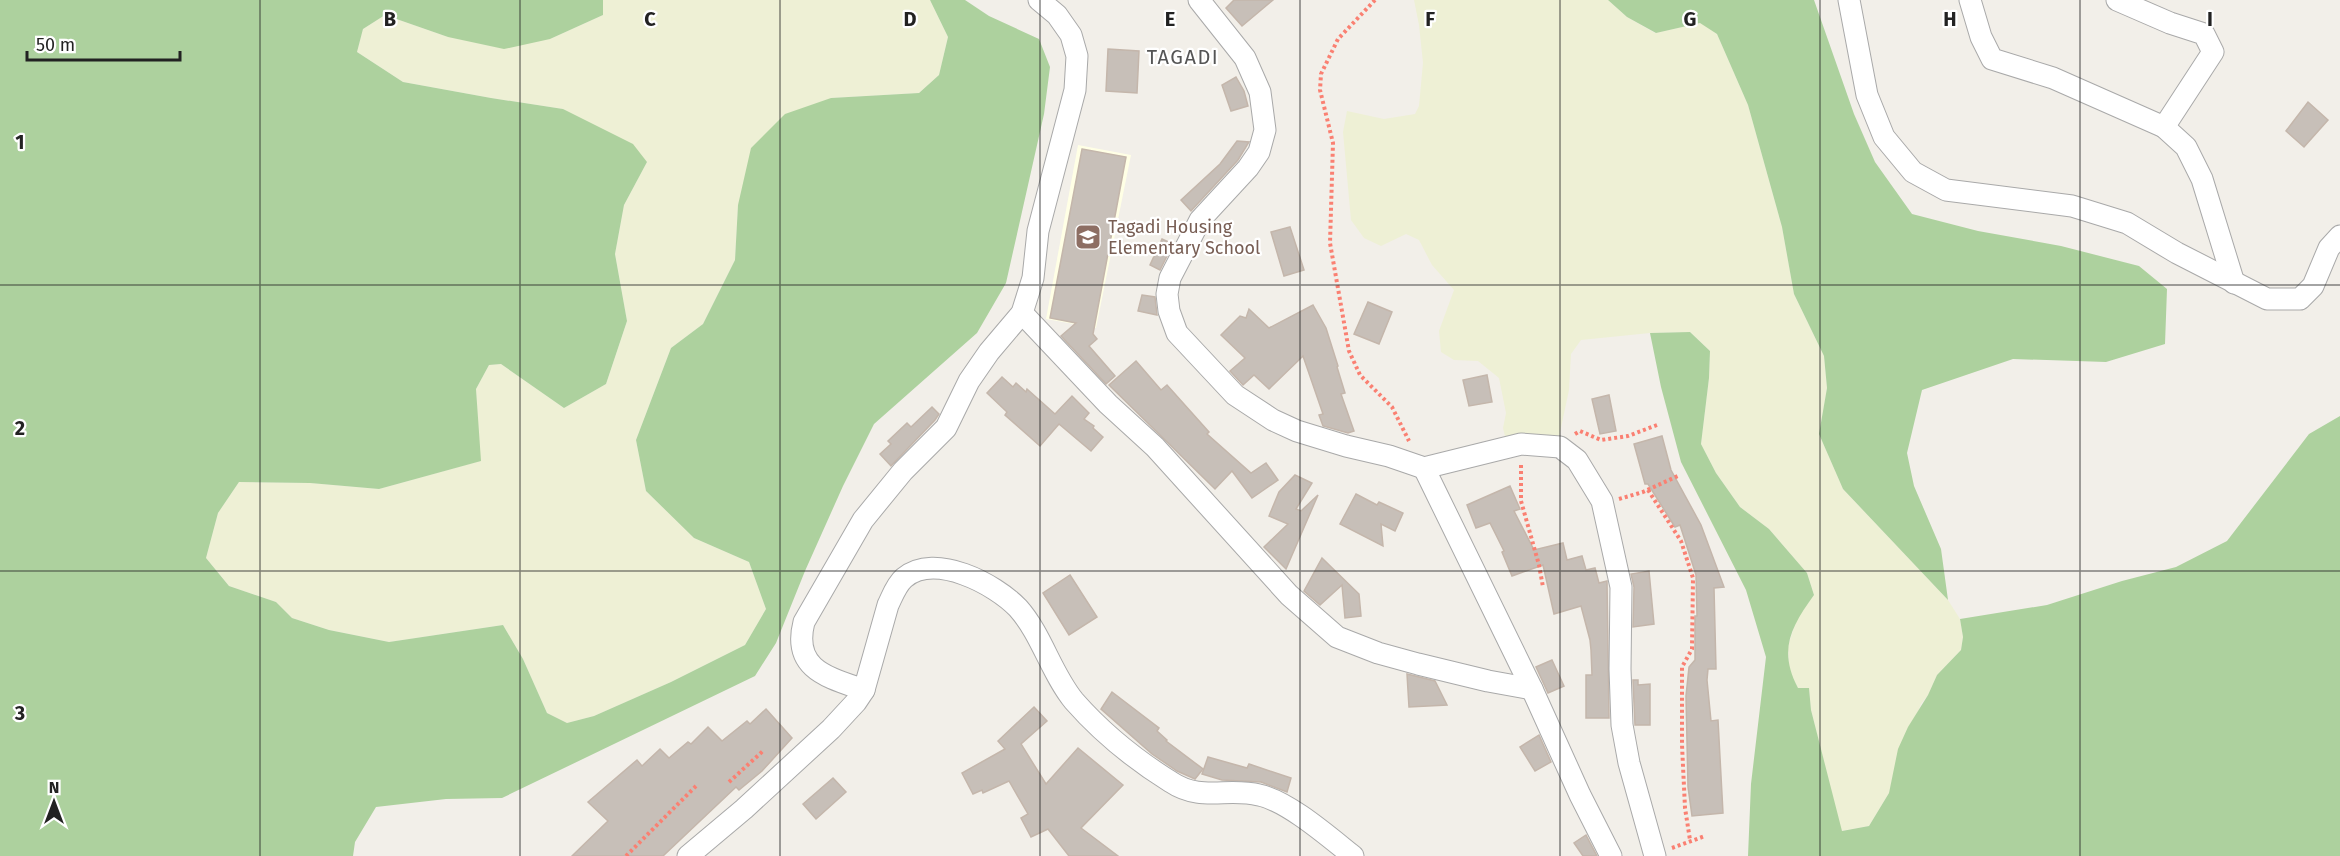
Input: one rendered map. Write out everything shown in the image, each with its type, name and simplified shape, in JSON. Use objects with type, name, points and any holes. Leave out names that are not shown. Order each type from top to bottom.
[{"type":"street","points":[[864,690],[841,682],[807,662],[800,640],[804,622],[863,520],[903,471],[946,428],[969,381],[989,352],[1022,313],[1033,278],[1038,231],[1075,90],[1077,56],[1071,35],[1057,15],[1039,0]]},
{"type":"street","points":[[1199,0],[1245,58],[1260,92],[1265,130],[1259,152],[1248,168],[1200,220],[1170,278],[1167,294],[1169,311],[1177,333],[1235,394],[1273,420],[1305,433],[1424,468],[1521,444],[1560,447],[1577,460],[1602,501],[1621,587],[1622,725],[1629,763],[1660,854]]},
{"type":"street","points":[[1848,0],[1867,95],[1884,137],[1913,172],[1946,190],[2072,206],[2127,224],[2177,253],[2267,299],[2300,299],[2313,286],[2329,248],[2340,236]]},
{"type":"street","points":[[1970,0],[1981,37],[1992,59],[2053,78],[2164,127],[2186,147],[2202,179],[2234,283]]},
{"type":"street","points":[[2117,0],[2170,23],[2204,34],[2213,52],[2164,127]]},
{"type":"street","points":[[1022,313],[1108,404],[1155,447],[1289,595],[1337,637],[1378,653],[1418,664],[1532,689]]},
{"type":"street","points":[[1424,468],[1611,856]]},
{"type":"street","points":[[688,856],[744,809],[844,716],[864,690],[894,592],[904,578],[920,570],[941,568],[967,575],[1001,592],[1019,610],[1038,638],[1055,673],[1072,698],[1100,730],[1119,747],[1174,784],[1190,792],[1206,795],[1244,793],[1260,795],[1280,802],[1353,856]]},
{"type":"path","points":[[1375,0],[1338,39],[1321,74],[1320,90],[1333,143],[1329,243],[1349,351],[1360,375],[1392,407],[1424,468]]},
{"type":"path","points":[[1560,447],[1567,438],[1580,431],[1601,440],[1628,436],[1656,424]]},
{"type":"path","points":[[1521,444],[1521,501],[1543,587]]},
{"type":"path","points":[[1602,501],[1630,497],[1680,475]]},
{"type":"path","points":[[1648,490],[1682,541],[1693,578],[1692,649],[1682,667],[1682,745],[1685,808],[1690,840]]},
{"type":"path","points":[[729,782],[764,750]]},
{"type":"path","points":[[626,856],[696,786]]},
{"type":"path","points":[[1660,854],[1690,840],[1705,836]]},
{"type":"shaded area","points":[[603,0],[930,0],[948,37],[939,75],[919,93],[831,98],[738,205],[735,260],[703,324],[671,348],[636,440],[646,491],[694,538],[749,562],[766,609],[745,645],[671,682],[594,716],[567,723],[547,713],[523,659],[503,625],[389,642],[329,630],[292,618],[276,602],[229,586],[206,558],[218,513],[239,482],[310,483],[379,489],[480,461],[476,389],[489,365],[501,364],[564,408],[606,384],[627,321],[615,254],[624,205],[647,162],[563,109],[403,82],[357,52],[363,29],[385,15],[448,37],[550,39],[603,15]]},
{"type":"shaded area","points":[[1414,0],[1608,0],[1627,17],[1655,33],[1701,23],[1717,34],[1748,105],[1782,227],[1794,294],[1824,356],[1827,388],[1819,434],[1843,489],[1948,600],[1960,619],[1963,637],[1961,650],[1937,675],[1921,704],[1894,772],[1889,793],[1869,826],[1841,831],[1811,710],[1809,688],[1798,688],[1789,671],[1788,646],[1797,618],[1814,595],[1807,573],[1769,529],[1740,507],[1716,473],[1701,444],[1710,351],[1690,332],[1650,333],[1581,340],[1571,354],[1569,390],[1559,437],[1506,440],[1503,428],[1506,413],[1499,378],[1478,361],[1454,360],[1441,352],[1439,331],[1454,290],[1432,265],[1419,240],[1406,234],[1381,246],[1364,238],[1351,220],[1343,132],[1347,111],[1384,119],[1415,114],[1419,106],[1423,63]]},
{"type":"shaded area","name":"Tagadi Housing Elementary School","points":[[1078,145],[1131,155],[1096,328],[1046,319]]},
{"type":"green space","points":[[0,0],[603,0],[603,15],[550,39],[504,49],[448,37],[385,15],[363,29],[357,52],[403,82],[563,109],[633,144],[647,162],[624,205],[615,254],[627,321],[606,384],[564,408],[501,364],[489,365],[476,389],[481,461],[379,489],[310,483],[239,482],[218,513],[206,558],[229,586],[276,602],[292,618],[329,630],[389,642],[503,625],[523,659],[547,713],[567,723],[594,716],[671,682],[745,645],[766,609],[749,562],[694,538],[646,491],[636,440],[671,348],[703,324],[735,260],[738,205],[751,148],[785,114],[831,98],[919,93],[939,75],[948,37],[930,0],[965,0],[989,16],[1039,39],[1050,67],[1044,114],[1006,283],[977,333],[874,424],[843,486],[776,643],[755,676],[502,798],[446,799],[376,807],[355,842],[353,856],[0,856]]},
{"type":"green space","points":[[1608,0],[1814,0],[1854,114],[1875,162],[1912,214],[1978,231],[2061,246],[2139,266],[2167,289],[2165,344],[2106,362],[2013,359],[1922,390],[1907,453],[1914,486],[1941,549],[1948,600],[1843,489],[1819,434],[1827,388],[1824,356],[1794,294],[1782,227],[1748,105],[1717,34],[1700,23],[1656,33],[1627,17]]},
{"type":"green space","points":[[1690,332],[1710,351],[1701,444],[1716,473],[1740,507],[1769,529],[1807,573],[1814,595],[1794,628],[1788,650],[1789,662],[1798,688],[1809,688],[1811,710],[1842,831],[1869,826],[1889,793],[1898,749],[1908,727],[1928,695],[1937,675],[1961,650],[1963,637],[1960,619],[2047,605],[2122,581],[2176,567],[2227,541],[2309,434],[2340,416],[2340,856],[1748,856],[1751,784],[1766,657],[1746,590],[1681,462],[1661,387],[1650,333]]},
{"type":"building","points":[[1234,0],[1273,0],[1242,26],[1226,8]]},
{"type":"building","points":[[1108,49],[1139,51],[1137,93],[1106,91]]},
{"type":"building","points":[[1236,77],[1244,91],[1248,106],[1231,111],[1222,85]]},
{"type":"building","points":[[2308,102],[2328,120],[2304,147],[2286,131]]},
{"type":"building","points":[[1237,141],[1249,142],[1238,160],[1191,211],[1181,200],[1220,164]]},
{"type":"building","name":"Tagadi Housing Elementary School","points":[[1082,149],[1126,157],[1093,334],[1097,339],[1089,346],[1115,376],[1106,384],[1061,336],[1076,323],[1050,318]]},
{"type":"building","points":[[1290,227],[1304,270],[1284,276],[1271,232]]},
{"type":"building","points":[[1162,239],[1173,244],[1160,270],[1150,265]]},
{"type":"building","points":[[1142,295],[1155,297],[1157,315],[1138,311]]},
{"type":"building","points":[[1368,302],[1392,312],[1379,344],[1354,334]]},
{"type":"building","points":[[1313,305],[1326,328],[1338,366],[1345,393],[1341,394],[1354,431],[1348,433],[1323,426],[1319,415],[1323,414],[1303,356],[1269,389],[1254,375],[1243,385],[1230,371],[1245,358],[1221,335],[1240,316],[1246,318],[1249,309],[1269,328]]},
{"type":"building","points":[[1136,361],[1161,390],[1167,385],[1209,432],[1207,434],[1251,473],[1266,463],[1278,480],[1252,498],[1232,471],[1215,489],[1109,385]]},
{"type":"building","points":[[1487,375],[1492,402],[1469,406],[1463,380]]},
{"type":"building","points":[[1002,377],[1013,387],[1016,383],[1026,392],[1027,389],[1055,414],[1072,396],[1089,413],[1084,419],[1103,437],[1091,451],[1059,424],[1040,446],[1005,415],[1007,412],[987,393]]},
{"type":"building","points":[[1609,395],[1616,431],[1600,434],[1592,399]]},
{"type":"building","points":[[932,407],[939,414],[935,420],[891,466],[880,454],[891,444],[888,441],[907,423],[911,427]]},
{"type":"building","points":[[1662,436],[1671,470],[1701,525],[1724,587],[1714,588],[1716,669],[1708,669],[1707,680],[1711,721],[1718,720],[1723,813],[1692,816],[1688,787],[1686,696],[1689,667],[1695,660],[1696,575],[1680,525],[1675,527],[1648,484],[1645,484],[1634,444]]},
{"type":"building","points":[[1295,475],[1312,483],[1296,509],[1301,511],[1318,495],[1286,569],[1264,547],[1288,524],[1269,516],[1279,492]]},
{"type":"building","points":[[1510,486],[1520,509],[1514,511],[1534,550],[1563,543],[1567,560],[1582,556],[1586,570],[1595,568],[1599,583],[1607,581],[1609,718],[1586,718],[1586,675],[1592,675],[1591,650],[1581,606],[1554,614],[1543,565],[1512,576],[1502,552],[1504,551],[1490,523],[1476,528],[1467,505]]},
{"type":"building","points":[[1356,494],[1377,505],[1379,502],[1403,513],[1395,531],[1381,524],[1383,546],[1340,524]]},
{"type":"building","points":[[1322,558],[1359,594],[1361,616],[1345,618],[1342,585],[1320,605],[1304,591]]},
{"type":"building","points":[[1649,571],[1654,624],[1633,627],[1634,587],[1631,574]]},
{"type":"building","points":[[1070,575],[1097,617],[1069,635],[1043,593]]},
{"type":"building","points":[[1552,660],[1564,686],[1548,693],[1536,667]]},
{"type":"building","points":[[1407,674],[1435,681],[1447,705],[1409,707]]},
{"type":"building","points":[[1633,680],[1638,680],[1638,685],[1650,684],[1650,725],[1635,725]]},
{"type":"building","points":[[1112,692],[1159,728],[1157,731],[1166,741],[1203,769],[1195,779],[1177,771],[1152,754],[1101,709]]},
{"type":"building","points":[[1034,707],[1047,721],[1021,744],[1046,784],[1078,748],[1123,785],[1081,828],[1118,856],[1069,856],[1048,829],[1031,837],[1021,818],[1028,814],[1009,781],[983,793],[982,790],[973,794],[962,773],[1005,749],[998,741]]},
{"type":"building","points":[[766,709],[792,738],[762,771],[739,790],[736,787],[663,856],[572,856],[608,821],[588,802],[637,760],[642,766],[660,749],[669,758],[688,742],[691,744],[708,727],[722,741],[747,721],[750,724]]},
{"type":"building","points":[[1539,735],[1551,762],[1535,771],[1520,747]]},
{"type":"building","points":[[1208,757],[1247,768],[1249,764],[1291,778],[1287,792],[1261,782],[1222,780],[1202,774]]},
{"type":"building","points":[[833,778],[846,792],[816,819],[803,804]]},
{"type":"building","points":[[1586,835],[1597,856],[1583,856],[1574,843]]},
{"type":"place","name":"Tagadi Housing Elementary School","points":[[1088,237]]},
{"type":"district","name":"TAGADI","points":[[1183,57]]}]
